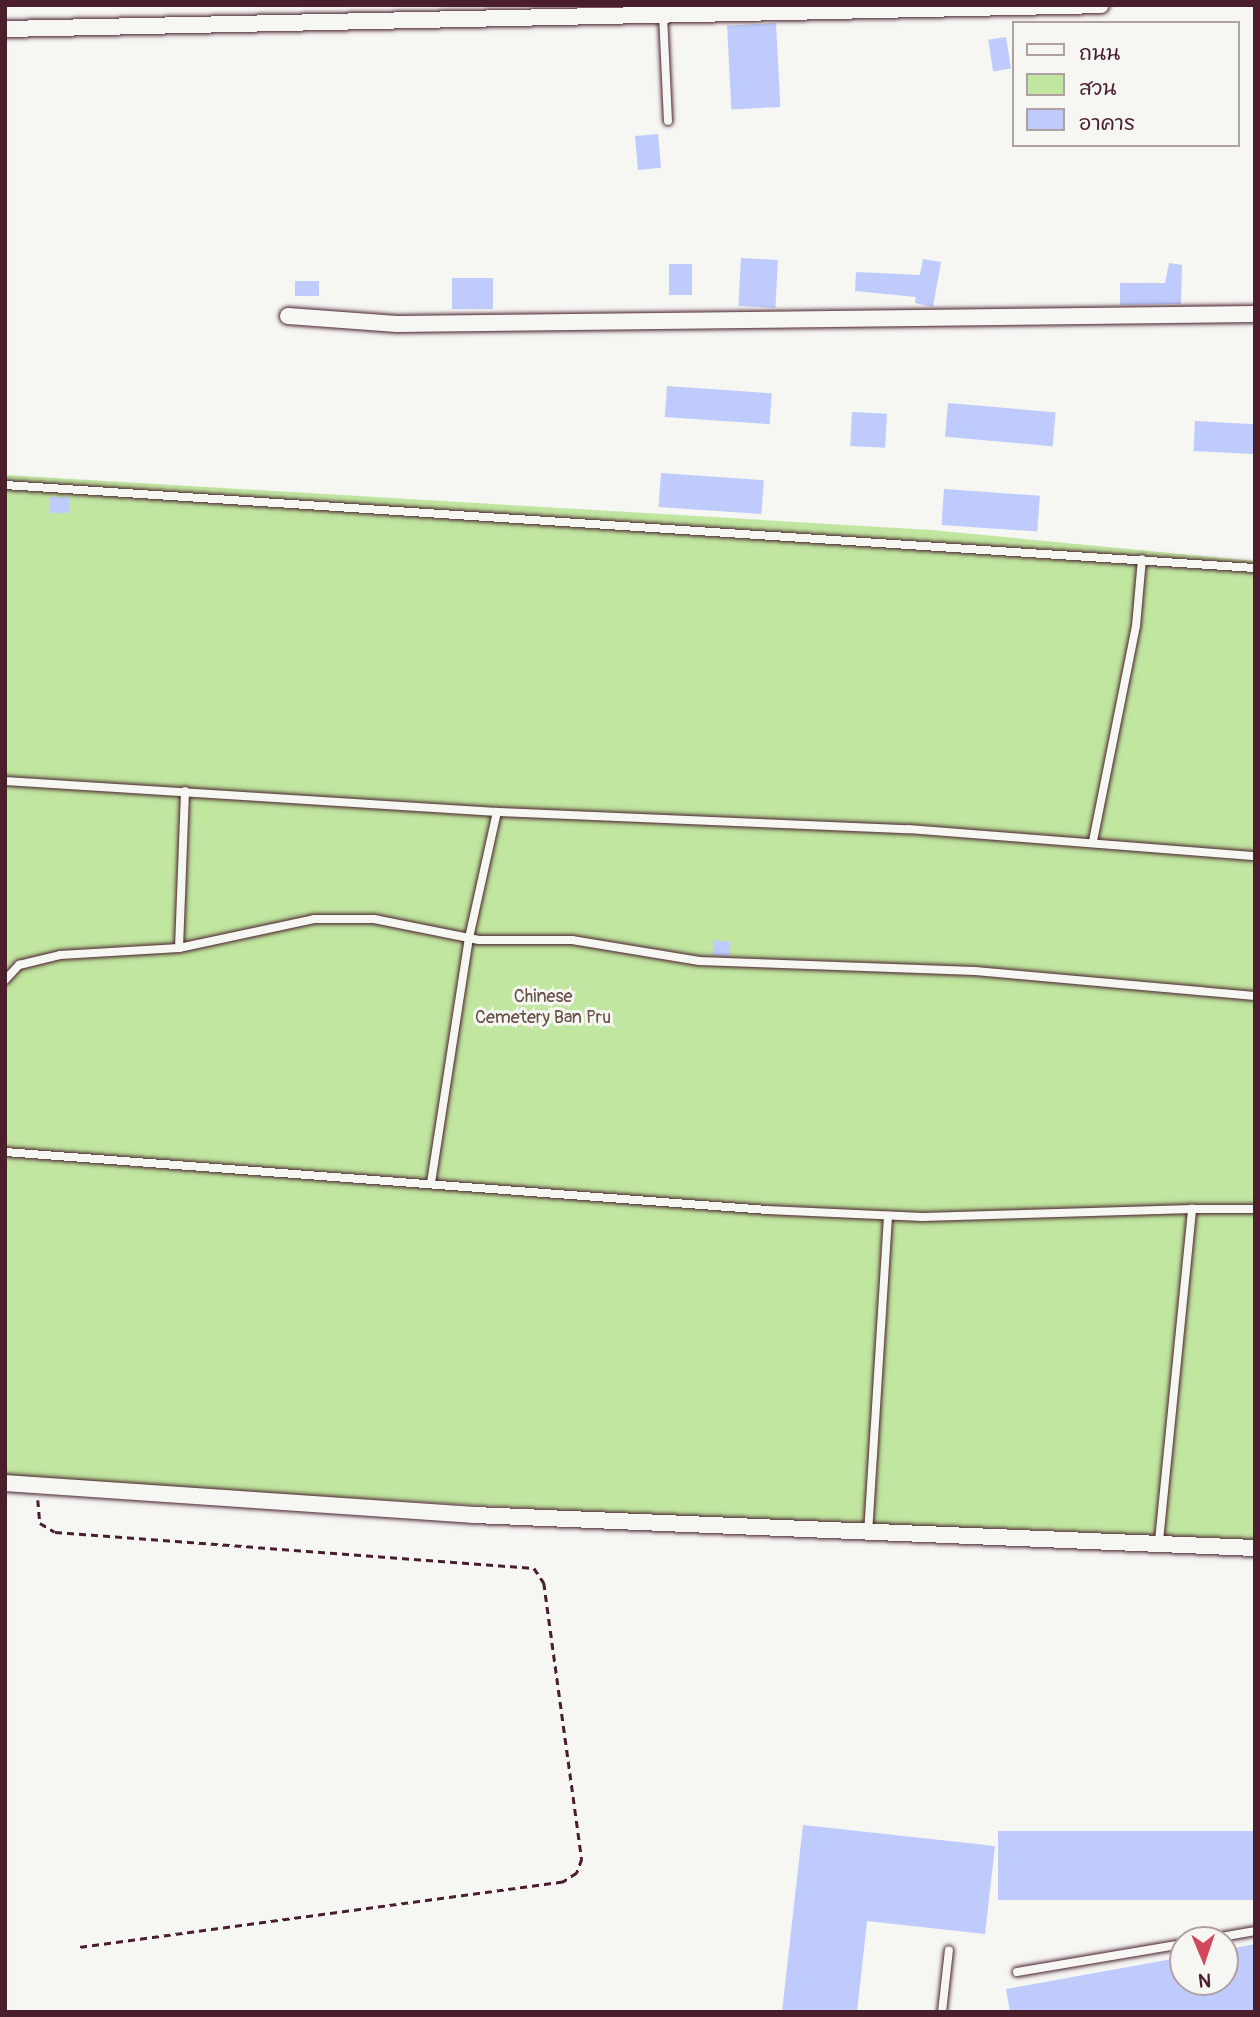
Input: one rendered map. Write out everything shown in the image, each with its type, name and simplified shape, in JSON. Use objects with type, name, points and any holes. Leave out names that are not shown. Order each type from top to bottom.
[{"type":"street","points":[[5,29],[1101,5]]},
{"type":"street","points":[[288,316],[397,324],[1255,314]]},
{"type":"street","points":[[5,1483],[868,1534],[1159,1541],[1255,1548]]},
{"type":"lane","points":[[663,15],[668,121]]},
{"type":"lane","points":[[5,485],[1255,568]]},
{"type":"lane","points":[[1093,841],[1136,626],[1142,559]]},
{"type":"lane","points":[[5,781],[497,812],[1093,841],[1255,856]]},
{"type":"lane","points":[[179,948],[185,791]]},
{"type":"lane","points":[[430,1183],[469,938],[497,812]]},
{"type":"lane","points":[[5,980],[19,965],[60,955],[179,948],[314,919],[374,919],[469,938],[572,940],[699,961],[975,971],[1255,996]]},
{"type":"lane","points":[[5,1152],[888,1216],[1255,1209]]},
{"type":"lane","points":[[1159,1541],[1192,1209]]},
{"type":"lane","points":[[868,1534],[888,1216]]},
{"type":"lane","points":[[1017,1972],[1169,1946]]},
{"type":"lane","points":[[942,2012],[949,1950]]},
{"type":"path","points":[[37,1486],[39,1519],[50,1531],[534,1568],[544,1583],[582,1859],[578,1873],[563,1882],[77,1948]]},
{"type":"green space","name":"Chinese Cemetery Ban Pru","points":[[5,475],[931,530],[1255,561],[1255,1540],[1012,1529],[866,1528],[5,1478]]},
{"type":"building","points":[[776,23],[780,107],[731,109],[727,26]]},
{"type":"building","points":[[1006,37],[1011,69],[993,71],[988,40]]},
{"type":"building","points":[[658,134],[661,168],[638,170],[635,136]]},
{"type":"building","points":[[741,258],[778,260],[775,308],[738,306]]},
{"type":"building","points":[[923,259],[941,262],[933,307],[915,303],[916,297],[855,291],[856,272],[920,275]]},
{"type":"building","points":[[1169,263],[1182,265],[1181,304],[1120,305],[1120,283],[1165,283]]},
{"type":"building","points":[[669,264],[692,264],[692,295],[669,295]]},
{"type":"building","points":[[452,278],[493,278],[493,309],[452,309]]},
{"type":"building","points":[[295,281],[319,281],[319,296],[295,296]]},
{"type":"building","points":[[667,386],[772,393],[770,424],[665,417]]},
{"type":"building","points":[[948,403],[1056,412],[1053,446],[945,437]]},
{"type":"building","points":[[852,412],[887,414],[885,448],[850,446]]},
{"type":"building","points":[[1195,421],[1255,424],[1253,454],[1193,451]]},
{"type":"building","points":[[661,473],[764,480],[761,514],[659,507]]},
{"type":"building","points":[[944,489],[1040,496],[1037,532],[941,525]]},
{"type":"building","points":[[50,497],[69,497],[69,513],[50,513]]},
{"type":"building","points":[[714,940],[731,942],[729,957],[712,955]]},
{"type":"building","points":[[803,1825],[995,1846],[985,1934],[867,1921],[857,2012],[782,2012]]},
{"type":"building","points":[[998,1831],[1255,1831],[1255,1900],[998,1900]]},
{"type":"building","points":[[1255,1944],[1255,2012],[1010,2012],[1006,1989],[1169,1960],[1169,1996],[1239,1996],[1239,1947]]}]
